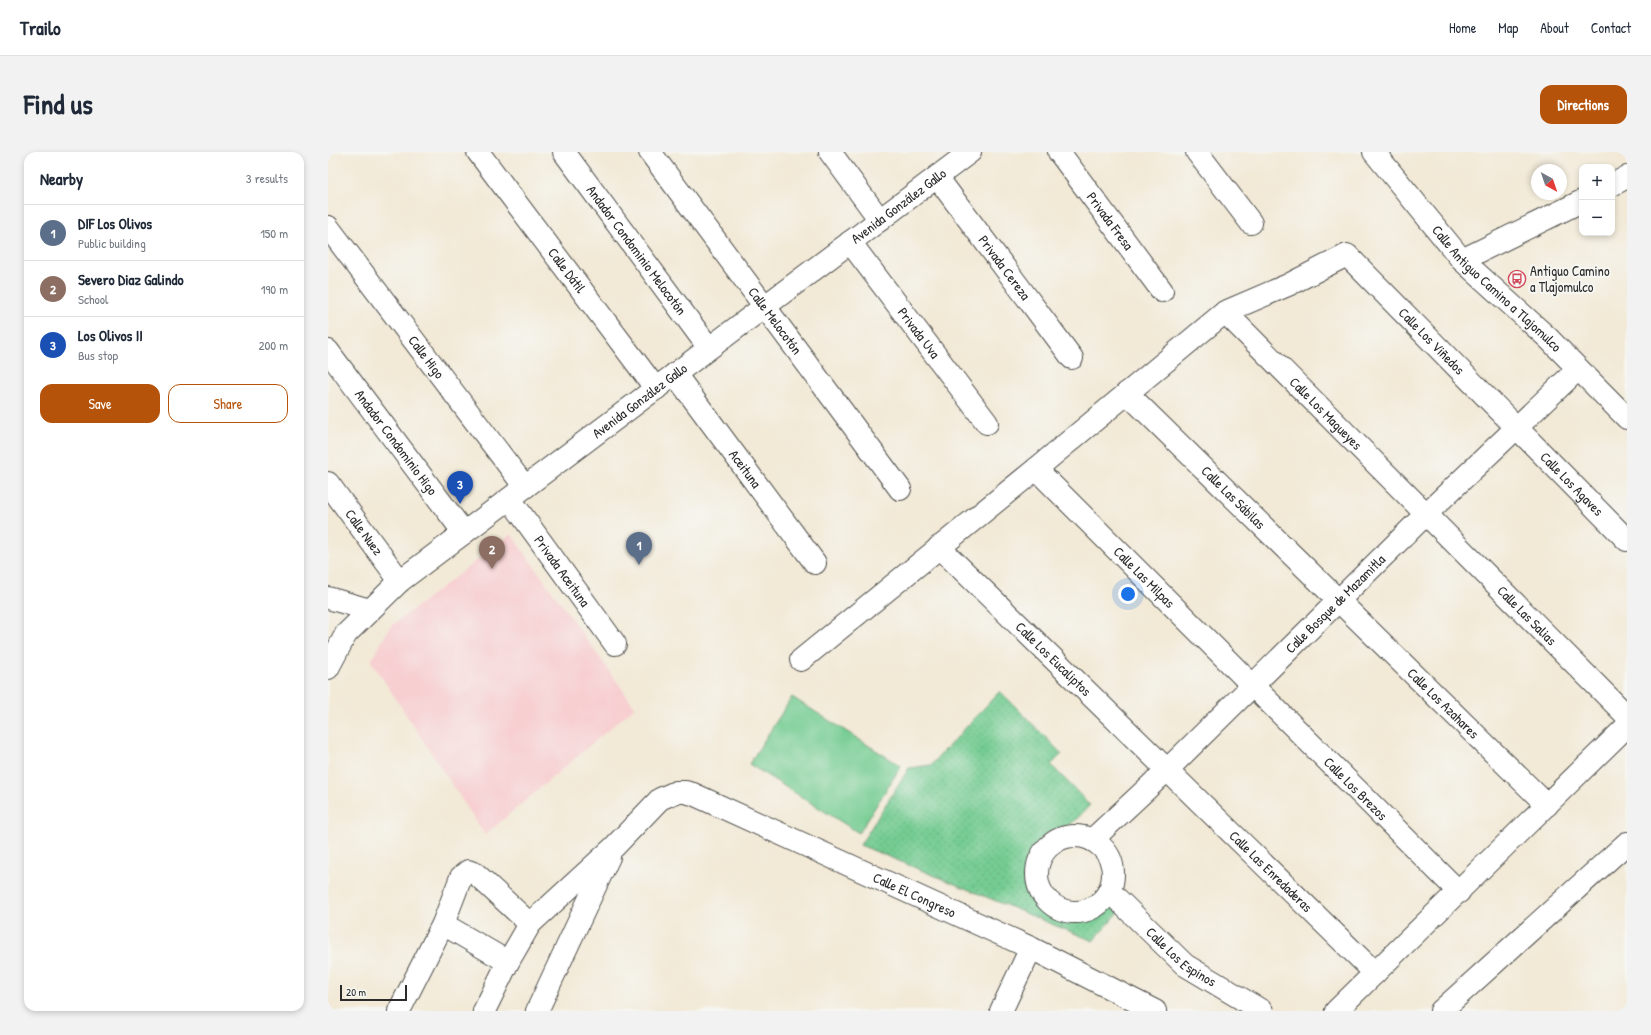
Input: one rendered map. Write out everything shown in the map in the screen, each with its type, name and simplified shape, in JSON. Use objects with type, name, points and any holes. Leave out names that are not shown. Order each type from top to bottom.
[{"type":"street","name":"Calle Dátil","points":[[478,152],[656,389]]},
{"type":"street","name":"Andador Condominio Melocotón","points":[[564,152],[709,348]]},
{"type":"street","name":"Calle Melocotón","points":[[650,152],[900,489]]},
{"type":"street","points":[[830,152],[880,220]]},
{"type":"street","name":"Avenida González Gallo","points":[[328,668],[346,634],[400,581],[970,152]]},
{"type":"street","name":"Privada Fresa","points":[[1059,152],[1162,291]]},
{"type":"street","points":[[1197,152],[1251,223]]},
{"type":"street","name":"Calle Antiguo Camino a Tlajomulco","points":[[1374,152],[1462,260],[1548,338],[1627,418]]},
{"type":"street","name":"Privada Cereza","points":[[937,177],[1072,358]]},
{"type":"street","points":[[1615,183],[1627,177]]},
{"type":"street","points":[[1462,260],[1579,202]]},
{"type":"street","name":"Calle Higo","points":[[328,227],[517,493]]},
{"type":"street","name":"Privada Uva","points":[[850,242],[987,423]]},
{"type":"street","name":"Calle Los Viñedos","points":[[1225,312],[1288,285],[1347,255],[1517,427]]},
{"type":"street","points":[[801,660],[1036,469],[1225,312]]},
{"type":"street","name":"Calle Los Magueyes","points":[[1225,312],[1426,514]]},
{"type":"street","name":"Andador Condominio Higo","points":[[328,351],[464,533]]},
{"type":"street","name":"Calle Bosque de Mazamitla","points":[[1092,840],[1167,770],[1340,602],[1426,514],[1578,369]]},
{"type":"street","name":"Aceituna","points":[[675,374],[815,563]]},
{"type":"street","name":"Calle Las Sábilas","points":[[1127,393],[1340,602]]},
{"type":"street","name":"Calle Los Agaves","points":[[1517,427],[1627,540]]},
{"type":"street","name":"Calle Las Milpas","points":[[1036,469],[1253,686]]},
{"type":"street","name":"Calle Nuez","points":[[328,483],[400,581]]},
{"type":"street","name":"Privada Aceituna","points":[[517,493],[616,644]]},
{"type":"street","name":"Calle Las Salias","points":[[1426,514],[1627,716]]},
{"type":"street","name":"Calle Los Eucaliptos","points":[[939,547],[1167,770]]},
{"type":"street","points":[[328,598],[370,610]]},
{"type":"street","name":"Calle Los Azahares","points":[[1340,602],[1547,806]]},
{"type":"street","name":"Calle Los Brezos","points":[[1253,686],[1458,892]]},
{"type":"street","points":[[1336,1011],[1627,726]]},
{"type":"street","name":"Calle Las Enredaderas","points":[[1167,770],[1375,973]]},
{"type":"street","name":"Calle El Congreso","points":[[614,847],[652,805],[669,794],[685,792],[693,794],[1031,948],[1155,1011]]},
{"type":"street","points":[[1078,835],[1092,840],[1104,849],[1111,862],[1113,877],[1109,891],[1099,903],[1085,910],[1072,912],[1057,908],[1045,898],[1038,885],[1036,870],[1040,857],[1050,845],[1063,837],[1078,835]]},
{"type":"street","points":[[1441,1011],[1627,843]]},
{"type":"street","points":[[484,1011],[508,962],[530,924],[614,847]]},
{"type":"street","points":[[537,1011],[614,847]]},
{"type":"street","points":[[404,1009],[443,924],[461,877],[468,871],[476,874],[530,924]]},
{"type":"street","name":"Calle Los Espinos","points":[[1109,891],[1185,965],[1262,1011]]},
{"type":"street","points":[[443,924],[508,962]]},
{"type":"street","points":[[1001,1011],[1031,948]]},
{"type":"shaded area","points":[[511,534],[635,707],[485,835],[371,661],[390,627]]},
{"type":"green space","points":[[1000,691],[1062,754],[1051,765],[1090,805],[1073,822],[1052,831],[1041,839],[1030,861],[1029,879],[1034,895],[1044,908],[1059,916],[1075,919],[1093,915],[1111,903],[1120,911],[1093,941],[860,845],[909,768],[931,765]]},
{"type":"green space","points":[[792,697],[901,766],[859,833],[749,764]]},
{"type":"place","name":"Antiguo Camino a Tlajomulco","points":[[1517,279]]},
{"type":"place","name":"Los Olivos II","points":[[460,504]]},
{"type":"place","name":"DIF Los Olivos","points":[[639,565]]},
{"type":"place","name":"Severo Diaz Galindo","points":[[492,569]]}]
